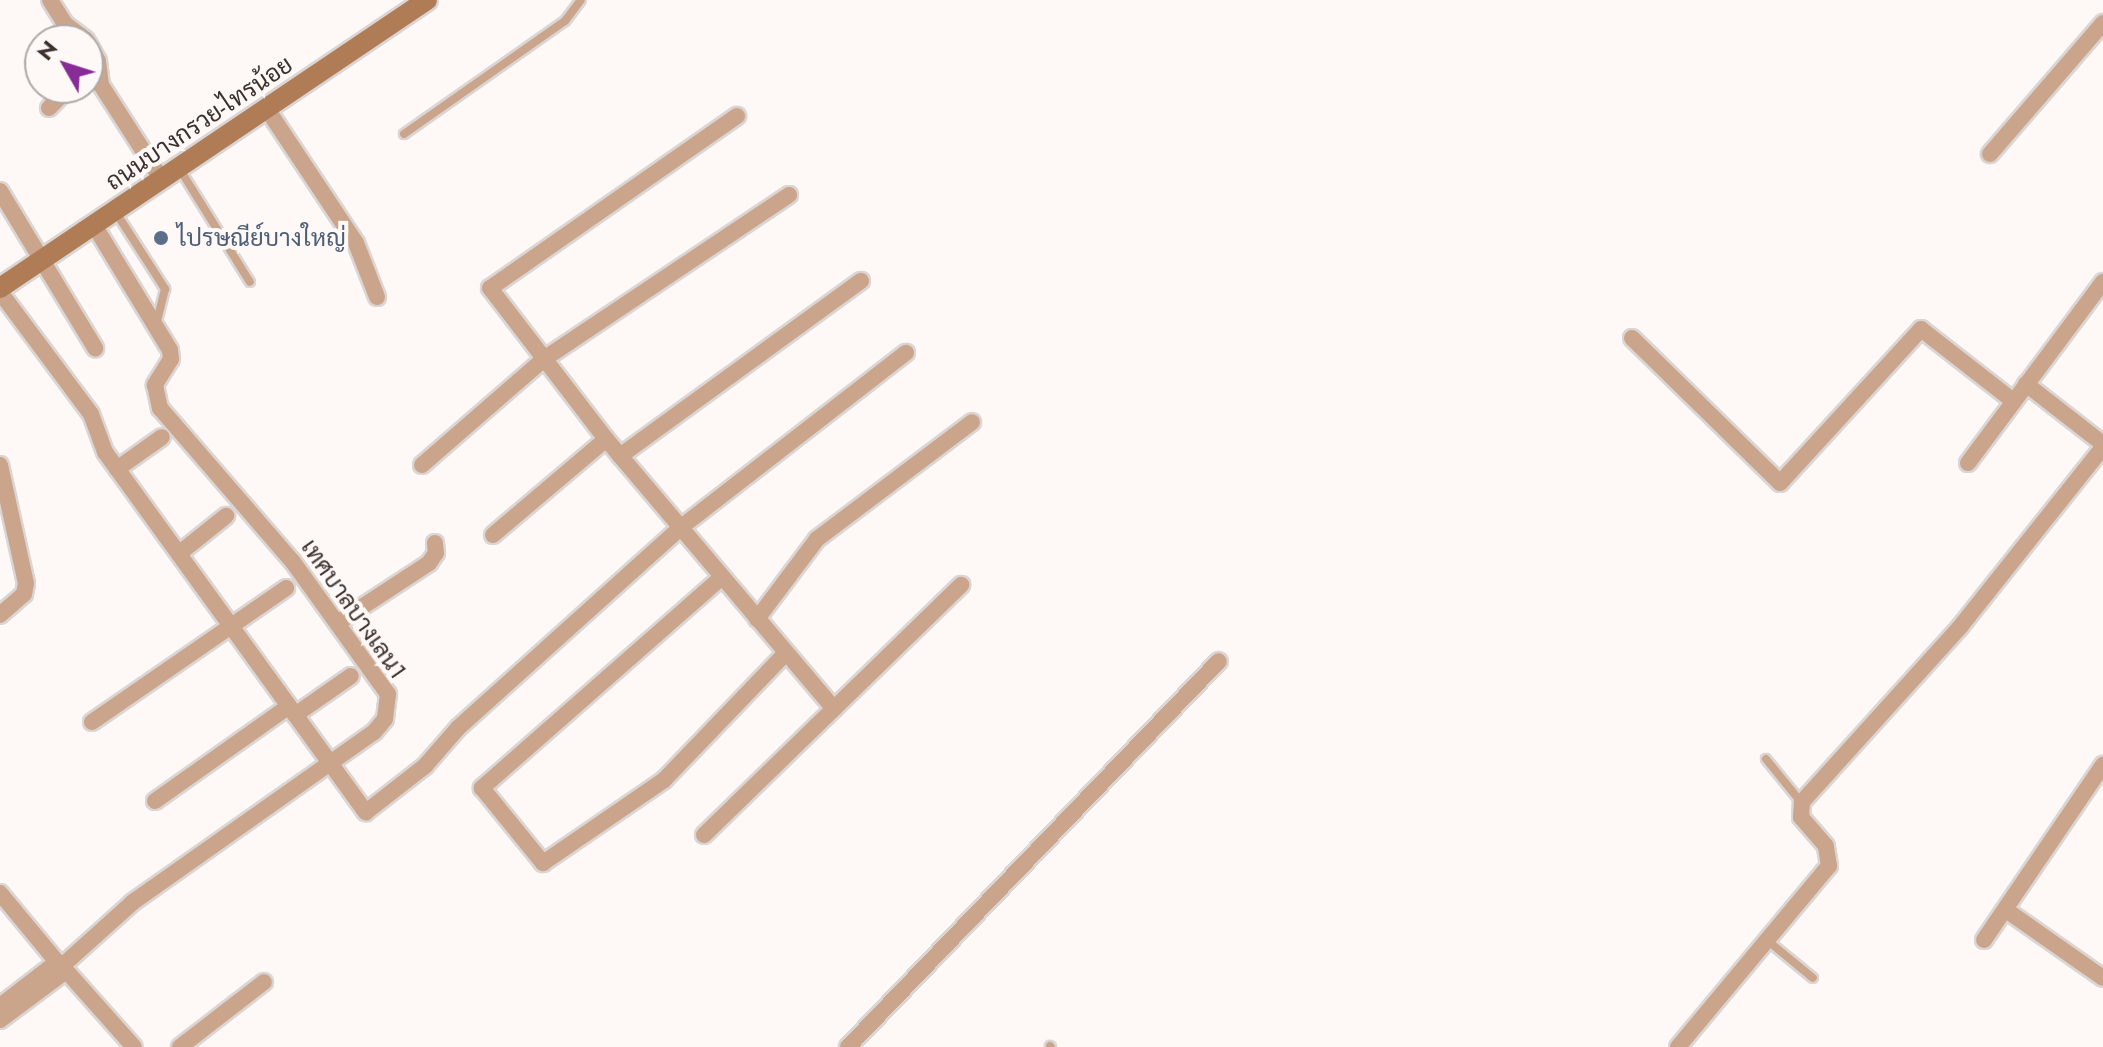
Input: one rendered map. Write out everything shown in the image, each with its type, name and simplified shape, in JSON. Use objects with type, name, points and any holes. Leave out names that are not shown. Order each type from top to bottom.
[{"type":"street","points":[[50,0],[62,24]]},
{"type":"street","name":"ถนนบางกรวย-ไทรน้อย","points":[[0,290],[427,0]]},
{"type":"street","points":[[1990,154],[2103,23]]},
{"type":"street","points":[[104,89],[170,174]]},
{"type":"street","points":[[49,108],[53,104]]},
{"type":"street","points":[[267,109],[356,243],[377,297]]},
{"type":"street","points":[[737,116],[490,288],[606,439],[834,709]]},
{"type":"street","points":[[0,191],[95,348]]},
{"type":"street","points":[[422,465],[544,359],[789,195]]},
{"type":"street","name":"เทศบาลบางเลน1","points":[[62,967],[132,903],[374,732],[388,708],[388,694],[339,622],[293,562],[160,408],[155,385],[171,359],[155,325],[94,225]]},
{"type":"street","points":[[620,456],[861,281]]},
{"type":"street","points":[[1968,463],[2103,282]]},
{"type":"street","points":[[0,290],[91,414],[117,469],[181,552],[366,812],[425,766],[458,728],[680,528],[906,353]]},
{"type":"street","points":[[1632,338],[1780,483],[1921,329],[2013,401]]},
{"type":"street","points":[[1678,1047],[1829,866],[1826,846],[1801,817],[1802,802],[1960,627],[2103,446],[2026,384]]},
{"type":"street","points":[[757,619],[817,539],[972,422]]},
{"type":"street","points":[[117,469],[162,437]]},
{"type":"street","points":[[493,535],[606,439]]},
{"type":"street","points":[[0,465],[26,583],[24,594],[0,615]]},
{"type":"street","points":[[181,552],[226,516]]},
{"type":"street","points":[[339,622],[429,563],[436,553],[435,543]]},
{"type":"street","points":[[722,577],[482,788],[543,863],[664,780],[786,653]]},
{"type":"street","points":[[704,835],[961,585]]},
{"type":"street","points":[[92,722],[286,588]]},
{"type":"street","points":[[848,1047],[1219,661]]},
{"type":"street","points":[[155,801],[351,676]]},
{"type":"street","points":[[1984,940],[2103,765]]},
{"type":"street","points":[[0,893],[134,1047]]},
{"type":"street","points":[[2006,910],[2103,978]]},
{"type":"street","points":[[0,1006],[62,967]]},
{"type":"street","points":[[0,1020],[62,967]]},
{"type":"street","points":[[180,1047],[264,982]]},
{"type":"lane","points":[[404,134],[565,21],[581,0]]},
{"type":"lane","points":[[170,174],[250,282]]},
{"type":"lane","points":[[115,211],[165,289],[155,325]]},
{"type":"lane","points":[[1766,759],[1802,802]]},
{"type":"lane","points":[[1768,941],[1813,978]]},
{"type":"place","name":"ไปรษณีย์บางใหญ่","points":[[161,238]]}]
